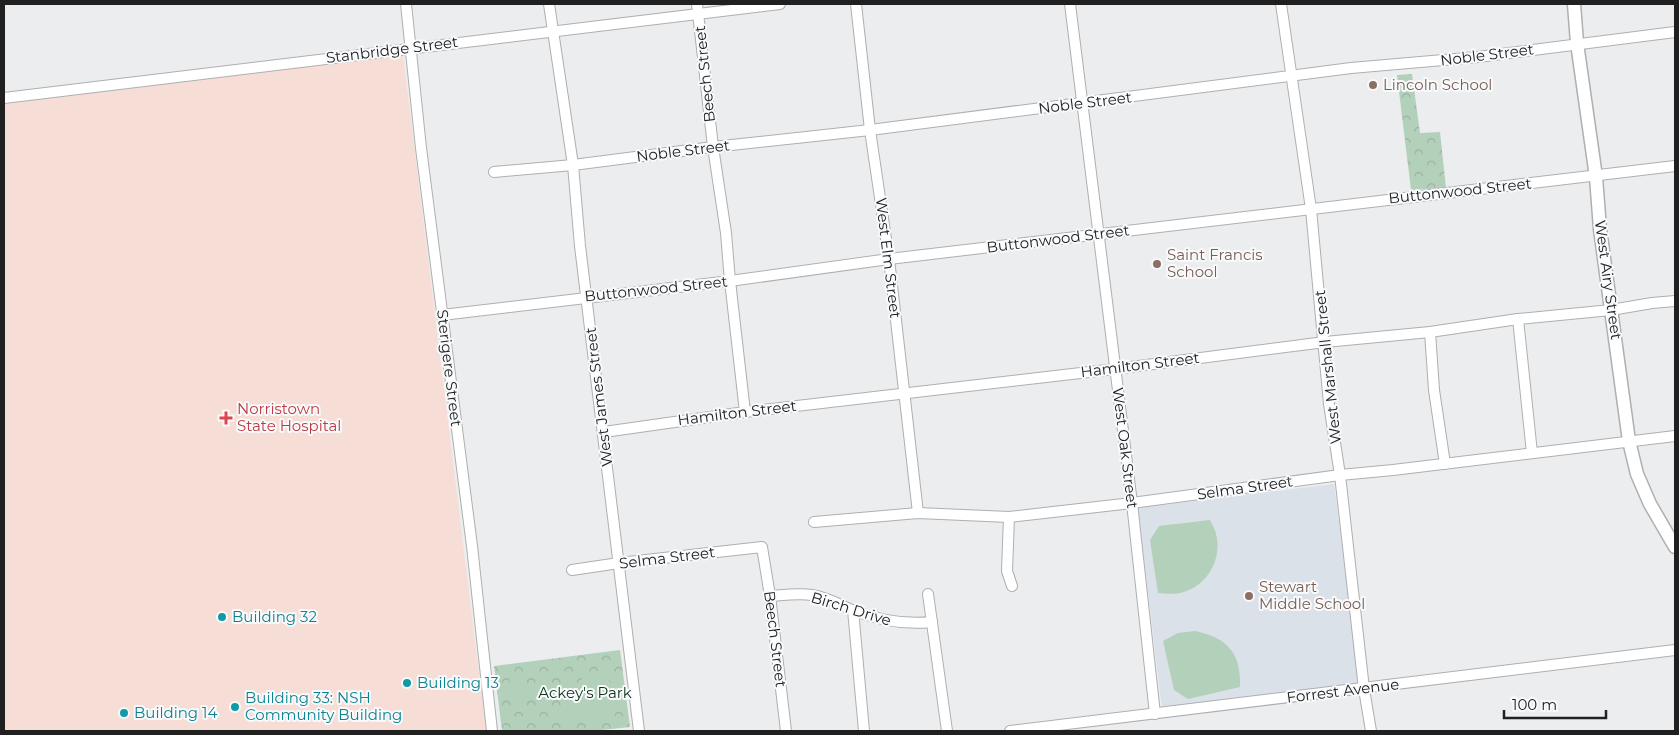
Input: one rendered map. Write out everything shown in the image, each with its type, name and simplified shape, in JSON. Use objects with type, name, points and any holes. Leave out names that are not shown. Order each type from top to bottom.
[{"type":"main road","name":"West Airy Street","points":[[1574,4],[1577,43],[1596,177],[1600,229],[1629,441],[1637,474],[1650,504],[1675,547]]},
{"type":"street","name":"Sterigere Street","points":[[406,4],[421,148],[472,546],[492,731]]},
{"type":"street","name":"West James Street","points":[[549,4],[572,165],[639,731]]},
{"type":"street","name":"Stanbridge Street","points":[[4,98],[554,31],[698,9],[780,4]]},
{"type":"street","name":"West Elm Street","points":[[856,4],[870,130],[889,259],[918,513]]},
{"type":"street","name":"West Oak Street","points":[[1070,4],[1132,503],[1155,714]]},
{"type":"street","name":"West Marshall Street","points":[[1281,4],[1311,209],[1325,342],[1329,404],[1340,475],[1364,689],[1371,731]]},
{"type":"street","name":"Beech Street","points":[[698,9],[713,147],[726,232],[745,412]]},
{"type":"street","name":"Noble Street","points":[[494,172],[572,165],[870,130],[1351,68],[1478,57],[1675,32]]},
{"type":"street","name":"Buttonwood Street","points":[[442,315],[730,281],[889,259],[1596,177],[1675,166]]},
{"type":"street","name":"Hamilton Street","points":[[604,432],[745,412],[1115,370],[1325,342],[1430,332],[1518,319],[1611,310],[1652,302],[1675,301]]},
{"type":"street","points":[[1518,319],[1532,453]]},
{"type":"street","points":[[1430,332],[1434,390],[1445,464]]},
{"type":"street","name":"Selma Street","points":[[814,522],[918,513],[1008,517],[1132,503],[1340,475],[1675,436]]},
{"type":"street","points":[[1008,517],[1007,571],[1012,586]]},
{"type":"street","name":"Beech Street","points":[[762,547],[770,596],[786,731]]},
{"type":"street","name":"Selma Street","points":[[572,570],[762,547]]},
{"type":"street","points":[[928,594],[947,731]]},
{"type":"street","name":"Birch Drive","points":[[770,596],[810,595],[833,600],[853,610],[897,623],[916,624],[932,622]]},
{"type":"street","points":[[853,610],[864,731]]},
{"type":"street","name":"Forrest Avenue","points":[[1010,731],[1675,650]]},
{"type":"shaded area","name":"Norristown State Hospital","points":[[403,55],[486,731],[4,731],[4,104]]},
{"type":"shaded area","name":"Stewart Middle School","points":[[1334,484],[1360,685],[1162,709],[1138,508]]},
{"type":"green space","points":[[1412,74],[1420,133],[1440,132],[1446,188],[1411,190],[1397,75]]},
{"type":"green space","points":[[1210,520],[1217,542],[1216,559],[1213,567],[1203,581],[1185,592],[1174,594],[1158,593],[1150,540],[1159,526]]},
{"type":"green space","points":[[1195,631],[1216,638],[1230,649],[1238,665],[1240,687],[1188,699],[1174,690],[1163,641],[1178,633]]},
{"type":"green space","name":"Ackey's Park","points":[[620,650],[630,727],[593,731],[502,731],[494,666]]},
{"type":"green space","points":[[601,670],[608,670],[615,717],[608,720],[564,722],[565,704],[572,688],[584,677]]},
{"type":"green space","points":[[524,675],[527,698],[512,700],[509,677]]},
{"type":"place","name":"Lincoln School","points":[[1373,85]]},
{"type":"place","name":"Saint Francis School","points":[[1157,264]]},
{"type":"place","name":"Norristown State Hospital","points":[[226,418]]},
{"type":"place","name":"Stewart Middle School","points":[[1249,596]]},
{"type":"place","name":"Building 32","points":[[222,617]]},
{"type":"place","name":"Building 13","points":[[407,683]]},
{"type":"place","name":"Building 33: NSH Community Building","points":[[235,707]]},
{"type":"place","name":"Building 14","points":[[124,713]]}]
